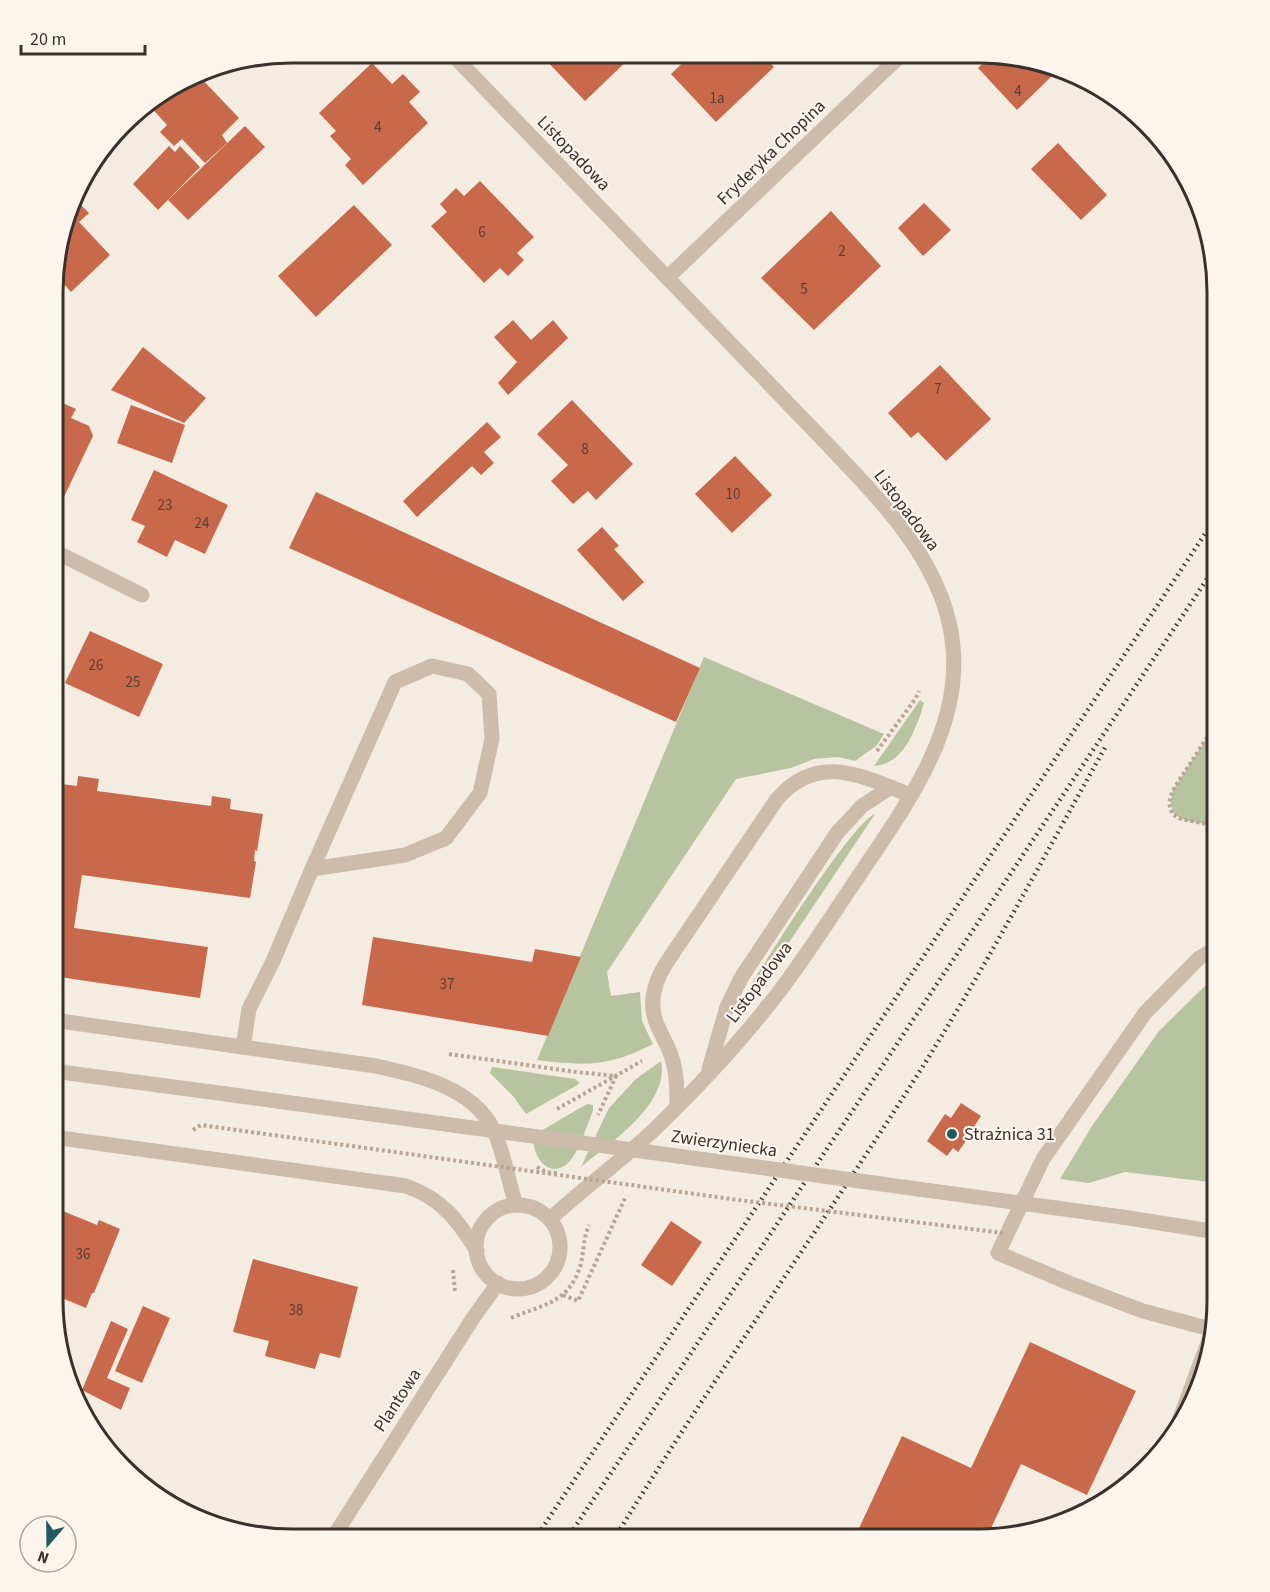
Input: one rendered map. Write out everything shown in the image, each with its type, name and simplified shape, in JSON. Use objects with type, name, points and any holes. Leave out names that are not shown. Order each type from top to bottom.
[{"type":"street","name":"Listopadowa","points":[[461,63],[888,510],[908,537],[933,579],[950,623],[954,667],[948,708],[934,750],[892,826],[788,980],[756,1020],[677,1107],[550,1220]]},
{"type":"street","name":"Fryderyka Chopina","points":[[668,278],[893,63]]},
{"type":"street","points":[[63,558],[142,595]]},
{"type":"street","points":[[243,1047],[249,1009],[273,961],[312,869],[395,682],[432,666],[468,674],[489,694],[492,739],[480,793],[446,838],[405,855],[312,869]]},
{"type":"street","points":[[677,1107],[677,1087],[672,1058],[655,1021],[653,1009],[655,986],[667,962],[777,799],[796,781],[814,773],[833,770],[856,775],[910,795]]},
{"type":"street","points":[[708,1074],[732,992],[837,833],[862,806],[891,787]]},
{"type":"street","points":[[1205,1328],[1143,1311],[998,1253],[1043,1159],[1145,1013],[1199,958],[1207,954]]},
{"type":"street","points":[[63,1021],[376,1066],[425,1079],[460,1094],[483,1112],[497,1138],[516,1205]]},
{"type":"street","name":"Zwierzyniecka","points":[[63,1072],[1207,1230]]},
{"type":"street","points":[[63,1138],[406,1185],[426,1194],[444,1207],[458,1222],[477,1251]]},
{"type":"street","points":[[516,1205],[529,1207],[550,1220],[560,1241],[557,1263],[542,1282],[531,1287],[508,1288],[487,1275],[480,1264],[477,1240],[486,1220],[495,1212],[516,1205]]},
{"type":"street","name":"Plantowa","points":[[338,1529],[479,1308],[498,1283]]},
{"type":"path","points":[[874,754],[916,698],[921,685]]},
{"type":"path","points":[[1207,737],[1173,790],[1169,802],[1172,814],[1181,819],[1207,824]]},
{"type":"path","points":[[553,1111],[650,1057]]},
{"type":"path","points":[[193,1130],[201,1125],[730,1200],[972,1230]]},
{"type":"path","points":[[563,1294],[578,1301],[626,1196]]},
{"type":"path","points":[[503,1322],[549,1305],[563,1294],[580,1267],[584,1241],[592,1219]]},
{"type":"green space","points":[[704,657],[884,734],[876,746],[855,761],[838,757],[814,759],[791,768],[736,779],[607,972],[611,996],[640,992],[642,1021],[653,1044],[623,1057],[596,1063],[537,1060]]},
{"type":"green space","points":[[920,700],[924,703],[908,743],[894,759],[874,766]]},
{"type":"green space","points":[[1207,737],[1207,824],[1182,819],[1176,815],[1172,810],[1173,790]]},
{"type":"green space","points":[[875,814],[782,953],[743,1001],[768,958],[828,868],[863,823]]},
{"type":"green space","points":[[1207,984],[1207,1182],[1125,1172],[1089,1183],[1060,1179],[1092,1126],[1159,1031]]},
{"type":"green space","points":[[661,1061],[661,1077],[656,1092],[647,1107],[621,1134],[581,1167],[609,1108],[636,1079]]},
{"type":"green space","points":[[492,1067],[575,1079],[579,1084],[526,1114],[513,1096],[490,1073]]},
{"type":"green space","points":[[587,1104],[593,1105],[593,1111],[573,1158],[562,1167],[555,1169],[542,1163],[535,1150],[534,1135]]},
{"type":"building","points":[[372,63],[392,84],[403,74],[420,92],[409,102],[428,123],[363,185],[345,165],[351,159],[330,136],[336,131],[319,113]]},
{"type":"building","points":[[549,63],[625,63],[585,101]]},
{"type":"building","points":[[683,63],[770,63],[774,67],[716,122],[671,74]]},
{"type":"building","points":[[983,63],[993,63],[1023,67],[1053,75],[1017,110],[978,68]]},
{"type":"building","points":[[203,80],[239,118],[222,135],[227,143],[205,163],[182,139],[174,146],[160,132],[167,125],[153,110]]},
{"type":"building","points":[[245,126],[265,147],[188,220],[168,200]]},
{"type":"building","points":[[1058,143],[1107,195],[1081,220],[1031,169]]},
{"type":"building","points":[[169,146],[175,152],[180,146],[200,167],[158,210],[133,184]]},
{"type":"building","points":[[480,181],[534,237],[517,253],[524,260],[508,276],[500,268],[484,283],[431,226],[447,212],[440,204],[456,188],[464,196]]},
{"type":"building","points":[[924,203],[951,230],[923,256],[898,228]]},
{"type":"building","points":[[80,204],[89,213],[79,222],[110,255],[71,292],[63,283],[63,277],[67,247]]},
{"type":"building","points":[[354,205],[392,245],[316,317],[278,276]]},
{"type":"building","points":[[831,211],[881,266],[814,330],[761,278]]},
{"type":"building","points":[[513,320],[531,340],[553,320],[568,338],[508,395],[498,383],[517,362],[494,337]]},
{"type":"building","points":[[143,347],[206,398],[184,423],[111,390]]},
{"type":"building","points":[[940,365],[991,419],[946,461],[918,432],[911,438],[888,413]]},
{"type":"building","points":[[572,400],[633,464],[596,500],[588,491],[573,504],[551,481],[568,465],[537,434]]},
{"type":"building","points":[[63,403],[76,409],[71,418],[89,426],[93,436],[63,499]]},
{"type":"building","points":[[131,405],[185,425],[172,463],[117,443]]},
{"type":"building","points":[[487,422],[501,437],[484,452],[494,463],[481,475],[472,466],[417,517],[403,501]]},
{"type":"building","points":[[735,456],[772,495],[732,533],[695,494]]},
{"type":"building","points":[[154,470],[228,505],[205,554],[175,540],[167,557],[137,542],[145,526],[131,520]]},
{"type":"building","points":[[316,492],[700,668],[676,722],[289,548]]},
{"type":"building","points":[[602,527],[619,546],[614,549],[644,582],[623,601],[577,550]]},
{"type":"building","points":[[90,631],[163,664],[139,717],[65,683]]},
{"type":"building","points":[[78,776],[99,779],[97,791],[211,806],[212,796],[231,799],[230,809],[263,814],[257,851],[255,850],[254,861],[256,862],[250,898],[82,875],[74,928],[208,947],[200,998],[63,977],[63,784],[77,786]]},
{"type":"building","points":[[373,937],[532,962],[535,949],[581,957],[548,1036],[362,1005]]},
{"type":"building","name":"Strażnica 31","points":[[961,1103],[981,1116],[975,1125],[977,1126],[958,1152],[953,1148],[947,1156],[927,1141],[945,1114],[951,1118]]},
{"type":"building","points":[[63,1211],[97,1225],[99,1220],[120,1229],[86,1308],[63,1298]]},
{"type":"building","points":[[671,1221],[702,1242],[672,1286],[641,1265]]},
{"type":"building","points":[[253,1259],[358,1287],[340,1358],[320,1353],[315,1369],[265,1356],[269,1341],[233,1332]]},
{"type":"building","points":[[143,1306],[170,1318],[142,1383],[115,1371]]},
{"type":"building","points":[[111,1321],[128,1329],[107,1378],[130,1388],[121,1410],[82,1390]]},
{"type":"building","points":[[1030,1342],[1136,1391],[1087,1495],[1021,1464],[991,1529],[859,1529],[902,1436],[971,1468]]},
{"type":"railway","points":[[542,1529],[1207,531]]},
{"type":"railway","points":[[574,1529],[1207,579]]},
{"type":"railway","points":[[620,1529],[690,1419],[925,1063],[995,945],[1107,744]]},
{"type":"place","name":"Strażnica 31","points":[[952,1134]]}]
